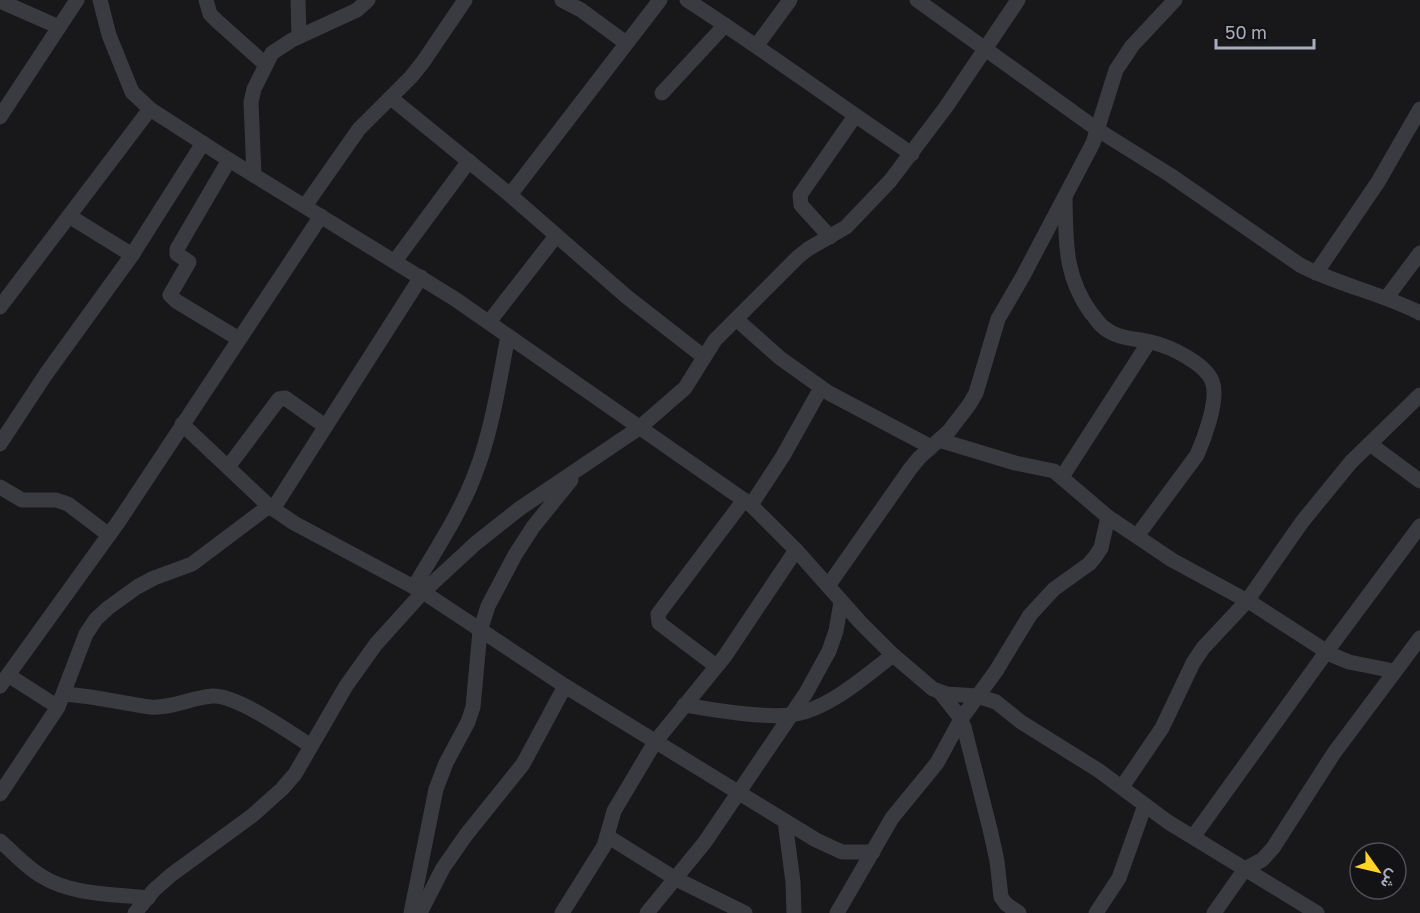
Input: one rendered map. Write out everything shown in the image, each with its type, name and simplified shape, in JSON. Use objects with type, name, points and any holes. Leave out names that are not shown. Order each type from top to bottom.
[{"type":"street","points":[[0,117],[77,0]]},
{"type":"street","points":[[100,0],[109,35],[132,92],[150,110],[395,261],[489,322],[748,502],[796,550],[841,602],[893,655],[933,689],[940,692],[977,696],[1003,706],[1021,722],[1193,837],[1317,913]]},
{"type":"street","points":[[206,0],[210,14],[265,64]]},
{"type":"street","points":[[298,0],[299,36]]},
{"type":"street","points":[[254,175],[251,102],[265,64],[279,47],[357,10],[368,0]]},
{"type":"street","points":[[305,206],[359,129],[423,62],[465,0]]},
{"type":"street","points":[[562,0],[581,10],[626,43]]},
{"type":"street","points":[[510,195],[660,0]]},
{"type":"street","points":[[687,0],[757,45],[912,154]]},
{"type":"street","points":[[757,45],[790,0]]},
{"type":"street","points":[[917,0],[1098,130],[1170,175],[1300,265],[1316,273],[1387,297],[1420,313]]},
{"type":"street","points":[[419,590],[519,509],[639,428],[685,388],[715,340],[798,257],[846,227],[890,181],[912,154],[1018,0]]},
{"type":"street","points":[[828,586],[910,469],[969,405],[976,393],[998,319],[1023,276],[1098,130],[1116,70],[1123,58],[1175,0]]},
{"type":"street","points":[[0,1],[59,27]]},
{"type":"street","points":[[662,93],[725,25]]},
{"type":"street","points":[[391,98],[510,195],[627,297],[704,357]]},
{"type":"street","points":[[1316,273],[1378,182],[1420,109]]},
{"type":"street","points":[[0,307],[150,110]]},
{"type":"street","points":[[831,237],[801,205],[800,195],[855,116]]},
{"type":"street","points":[[0,444],[46,374],[132,255],[203,143]]},
{"type":"street","points":[[229,160],[177,249],[177,254],[189,262],[170,295],[176,301],[239,339]]},
{"type":"street","points":[[395,261],[469,161]]},
{"type":"street","points":[[1065,195],[1068,257],[1076,288],[1101,326],[1114,334],[1169,347],[1188,358],[1209,375],[1215,392],[1204,441],[1197,456],[1137,536]]},
{"type":"street","points":[[69,216],[132,255]]},
{"type":"street","points":[[311,746],[272,721],[226,698],[215,696],[161,707],[92,696],[61,701],[4,681],[109,535],[321,216]]},
{"type":"street","points":[[489,322],[556,236]]},
{"type":"street","points":[[1387,297],[1420,253]]},
{"type":"street","points":[[0,794],[61,701],[86,634],[96,619],[108,608],[154,578],[192,564],[271,507],[326,426],[420,277]]},
{"type":"street","points":[[736,319],[780,358],[821,388],[935,444],[1046,468],[1062,477],[1108,517],[1172,560],[1247,601],[1327,651],[1349,662],[1395,672]]},
{"type":"street","points":[[135,913],[171,875],[253,815],[282,789],[294,774],[346,686],[419,590],[468,493],[476,472],[489,426],[508,336]]},
{"type":"street","points":[[1062,477],[1149,342]]},
{"type":"street","points":[[716,666],[659,623],[658,614],[783,456],[821,388]]},
{"type":"street","points":[[1122,788],[1162,728],[1193,663],[1203,648],[1247,601],[1302,522],[1351,462],[1420,395]]},
{"type":"street","points":[[228,467],[279,399],[285,399],[326,426]]},
{"type":"street","points":[[182,424],[271,507],[326,542],[419,590],[565,686],[785,821],[842,852],[873,852]]},
{"type":"street","points":[[1370,444],[1420,481]]},
{"type":"street","points":[[411,913],[436,789],[473,707],[480,631],[488,606],[533,527],[582,466]]},
{"type":"street","points":[[0,487],[22,500],[56,500],[68,504],[109,535]]},
{"type":"street","points":[[837,913],[901,805],[937,763],[961,720],[1041,602],[1054,589],[1095,558],[1101,548],[1108,517]]},
{"type":"street","points":[[1193,837],[1420,526]]},
{"type":"street","points":[[562,913],[597,858],[607,836],[614,811],[655,742],[716,666],[796,550]]},
{"type":"street","points":[[647,913],[705,842],[806,693],[829,651],[836,631],[841,602]]},
{"type":"street","points":[[1214,913],[1245,870],[1262,860],[1273,848],[1334,753],[1420,638]]},
{"type":"street","points":[[684,705],[791,715],[826,702],[847,690],[893,655]]},
{"type":"street","points":[[420,913],[443,868],[466,835],[523,764],[565,686]]},
{"type":"street","points":[[940,692],[961,720],[990,829],[997,861],[1001,897],[1006,904],[1019,913]]},
{"type":"street","points":[[1096,913],[1119,878],[1145,805]]},
{"type":"street","points":[[785,821],[793,882],[794,913]]},
{"type":"street","points":[[607,836],[676,879],[745,913]]},
{"type":"street","points":[[0,841],[42,877],[58,884],[77,890],[148,898]]}]
